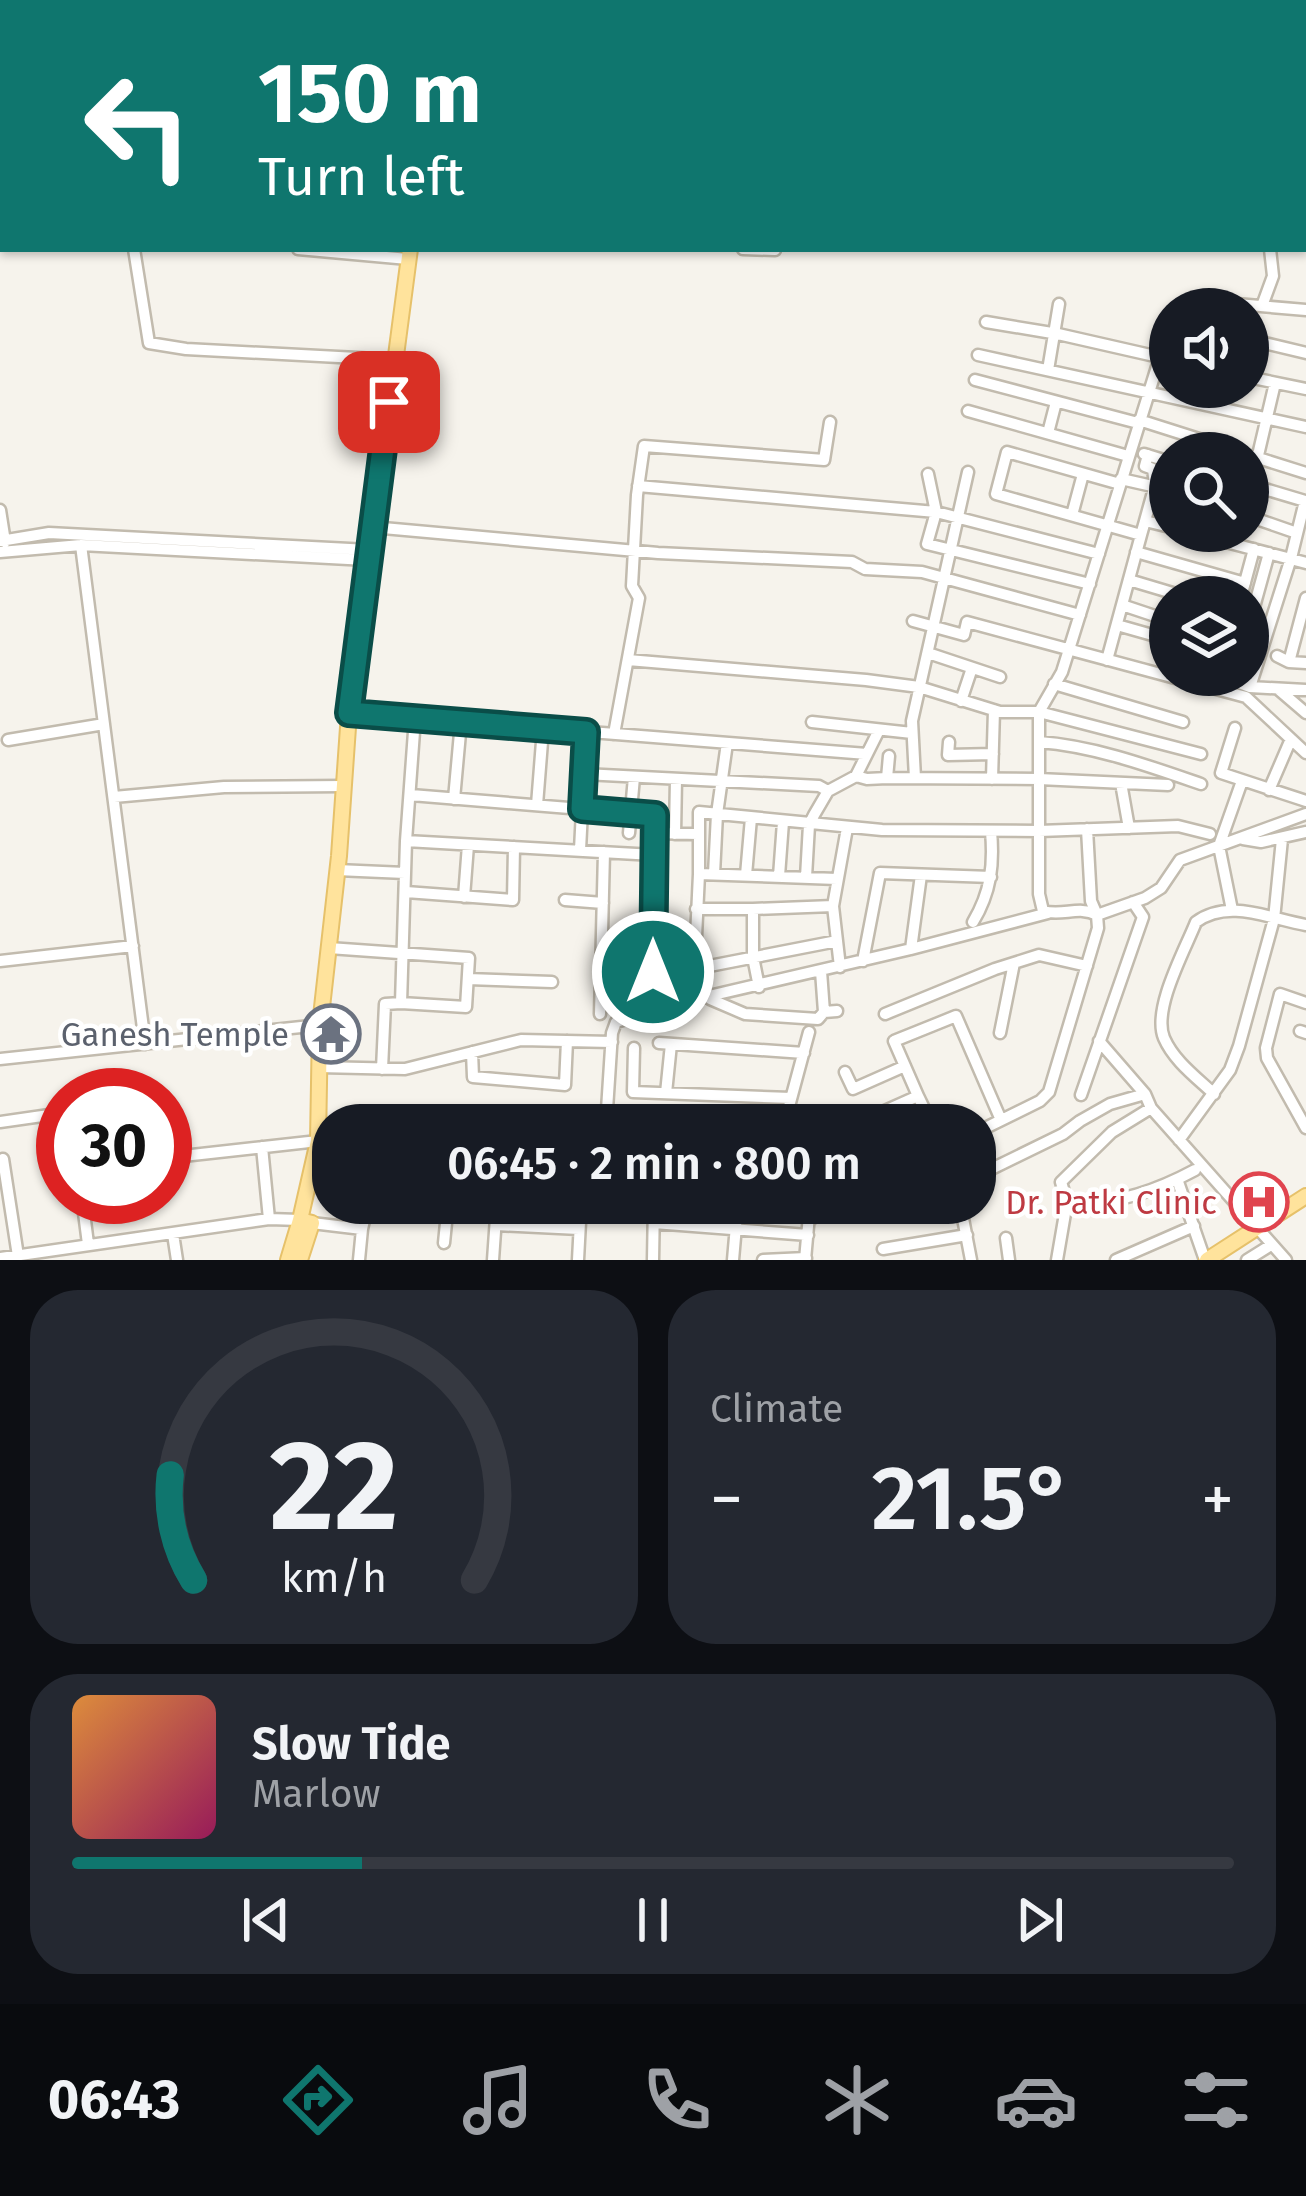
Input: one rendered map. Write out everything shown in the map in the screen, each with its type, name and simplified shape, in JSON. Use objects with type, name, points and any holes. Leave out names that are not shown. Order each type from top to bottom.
[{"type":"main road","points":[[319,1104],[320,1025],[349,713],[409,254]]},
{"type":"main road","points":[[300,1260],[312,1181]]},
{"type":"main road","points":[[1206,1260],[1259,1231],[1306,1196]]},
{"type":"main road","points":[[288,1260],[306,1221]]},
{"type":"street","points":[[134,252],[149,343],[186,350],[394,360]]},
{"type":"street","points":[[365,252],[409,254]]},
{"type":"street","points":[[1269,288],[1273,276],[1270,252]]},
{"type":"street","points":[[1048,370],[1059,304]]},
{"type":"street","points":[[1269,307],[1306,310]]},
{"type":"street","points":[[986,322],[1149,356]]},
{"type":"street","points":[[1269,344],[1306,352]]},
{"type":"street","points":[[978,355],[1306,427]]},
{"type":"street","points":[[975,380],[1173,432]]},
{"type":"street","points":[[1269,382],[1306,389]]},
{"type":"street","points":[[1261,432],[1275,383]]},
{"type":"street","points":[[1048,913],[1043,911],[1039,894],[1039,712],[1062,672],[1148,392]]},
{"type":"street","points":[[1048,433],[1056,402]]},
{"type":"street","points":[[968,411],[1148,455],[1145,466],[1149,467]]},
{"type":"street","points":[[614,734],[639,598],[632,586],[644,446],[824,460],[830,422]]},
{"type":"street","points":[[1141,535],[996,494],[1007,452],[1083,473],[1149,484]]},
{"type":"street","points":[[1269,461],[1306,473]]},
{"type":"street","points":[[914,778],[912,721],[968,472]]},
{"type":"street","points":[[1072,515],[1083,473]]},
{"type":"street","points":[[928,474],[936,512],[927,544],[1090,584]]},
{"type":"street","points":[[638,486],[936,512],[1099,554]]},
{"type":"street","points":[[1269,491],[1305,501],[1269,627]]},
{"type":"street","points":[[1107,660],[1149,507]]},
{"type":"street","points":[[0,510],[3,546]]},
{"type":"street","points":[[1145,521],[1149,522]]},
{"type":"street","points":[[1269,522],[1297,533]]},
{"type":"street","points":[[372,527],[634,550],[852,562],[866,568],[922,572],[1080,615]]},
{"type":"street","points":[[3,546],[50,533],[368,555]]},
{"type":"street","points":[[3,546],[81,544],[368,555]]},
{"type":"street","points":[[81,544],[146,1044]]},
{"type":"street","points":[[1136,552],[1217,576]]},
{"type":"street","points":[[1265,552],[1306,562]]},
{"type":"street","points":[[1263,576],[1269,553]]},
{"type":"street","points":[[1130,580],[1149,586]]},
{"type":"street","points":[[1306,598],[1283,659],[1306,663]]},
{"type":"street","points":[[1122,605],[1149,614]]},
{"type":"street","points":[[913,621],[964,635],[967,622],[1246,697],[1306,753]]},
{"type":"street","points":[[1117,625],[1149,634]]},
{"type":"street","points":[[928,653],[1000,677]]},
{"type":"street","points":[[628,659],[919,687],[994,710],[1039,712],[1202,754]]},
{"type":"street","points":[[961,700],[972,668]]},
{"type":"street","points":[[1054,684],[1183,722]]},
{"type":"street","points":[[1269,688],[1306,690]]},
{"type":"street","points":[[1278,689],[1306,713]]},
{"type":"street","points":[[992,779],[994,710]]},
{"type":"street","points":[[349,713],[867,754]]},
{"type":"street","points":[[401,1003],[415,718]]},
{"type":"street","points":[[454,799],[461,722]]},
{"type":"street","points":[[812,722],[912,734]]},
{"type":"street","points":[[8,740],[104,724]]},
{"type":"street","points":[[1235,728],[1221,773],[1306,801]]},
{"type":"street","points":[[537,805],[543,729]]},
{"type":"street","points":[[806,877],[809,825],[828,791],[856,776],[879,730]]},
{"type":"street","points":[[580,850],[586,732]]},
{"type":"street","points":[[1269,790],[1292,740]]},
{"type":"street","points":[[949,742],[947,755],[993,754]]},
{"type":"street","points":[[1039,742],[1115,757],[1201,784]]},
{"type":"street","points":[[714,874],[727,743]]},
{"type":"street","points":[[887,778],[889,756]]},
{"type":"street","points":[[584,774],[819,786],[828,791]]},
{"type":"street","points":[[856,776],[1168,785]]},
{"type":"street","points":[[628,833],[634,777]]},
{"type":"street","points":[[675,833],[676,779]]},
{"type":"street","points":[[1232,910],[1219,846],[1242,781]]},
{"type":"street","points":[[1120,783],[1129,827]]},
{"type":"street","points":[[113,797],[224,787],[344,786]]},
{"type":"street","points":[[411,795],[655,815],[653,1011]]},
{"type":"street","points":[[693,1000],[698,812],[847,828],[1039,831],[1178,826],[1210,834]]},
{"type":"street","points":[[607,1104],[616,1022],[1048,913],[1087,910],[1097,915],[1161,888],[1180,860],[1306,814]]},
{"type":"street","points":[[746,875],[751,818]]},
{"type":"street","points":[[779,876],[783,822]]},
{"type":"street","points":[[840,967],[833,906],[847,828]]},
{"type":"street","points":[[996,1122],[1049,1092],[1098,928],[1091,901],[1087,829]]},
{"type":"street","points":[[974,922],[991,878],[991,831]]},
{"type":"street","points":[[1240,838],[1262,842],[1306,832]]},
{"type":"street","points":[[654,833],[698,834]]},
{"type":"street","points":[[1179,1141],[1214,1094],[1239,1046],[1274,919],[1282,839]]},
{"type":"street","points":[[406,842],[654,855]]},
{"type":"street","points":[[464,897],[468,845]]},
{"type":"street","points":[[406,892],[513,900],[514,847]]},
{"type":"street","points":[[600,1014],[604,852]]},
{"type":"street","points":[[337,870],[405,873]]},
{"type":"street","points":[[863,961],[880,873],[991,878]]},
{"type":"street","points":[[699,874],[837,879]]},
{"type":"street","points":[[911,950],[920,875]]},
{"type":"street","points":[[565,900],[603,903]]},
{"type":"street","points":[[1081,1095],[1143,916],[1133,902]]},
{"type":"street","points":[[696,909],[833,906]]},
{"type":"street","points":[[753,909],[753,957],[759,987]]},
{"type":"street","points":[[1214,1094],[1180,1062],[1160,1025],[1196,922],[1207,914],[1232,910],[1306,926]]},
{"type":"street","points":[[694,969],[837,941]]},
{"type":"street","points":[[0,961],[133,946]]},
{"type":"street","points":[[329,948],[469,958],[466,1007],[386,1004],[382,1069]]},
{"type":"street","points":[[885,1014],[1039,955],[1087,966]]},
{"type":"street","points":[[1000,1033],[1014,963]]},
{"type":"street","points":[[707,998],[745,1014],[818,1019],[831,1012],[821,971]]},
{"type":"street","points":[[468,980],[552,982]]},
{"type":"street","points":[[940,991],[956,1016],[1001,1120]]},
{"type":"street","points":[[1306,1003],[1280,994],[1266,1048],[1306,1128]]},
{"type":"street","points":[[922,1104],[894,1041],[956,1016]]},
{"type":"street","points":[[0,1059],[320,1025]]},
{"type":"street","points":[[790,1104],[808,1032]]},
{"type":"street","points":[[320,1067],[405,1069],[521,1040],[612,1042]]},
{"type":"street","points":[[472,1052],[473,1077],[565,1085],[567,1041]]},
{"type":"street","points":[[1099,1041],[1179,1141],[1286,1260]]},
{"type":"street","points":[[666,1093],[665,1044],[803,1053]]},
{"type":"street","points":[[633,1092],[634,1048]]},
{"type":"street","points":[[845,1072],[854,1089],[905,1066]]},
{"type":"street","points":[[608,1094],[791,1098]]},
{"type":"street","points":[[996,1167],[1063,1134],[1110,1104],[1145,1094]]},
{"type":"street","points":[[900,1104],[918,1096]]},
{"type":"street","points":[[1057,1260],[1067,1202],[1061,1181],[1112,1132],[1151,1108]]},
{"type":"street","points":[[0,1122],[36,1117]]},
{"type":"street","points":[[192,1155],[312,1142]]},
{"type":"street","points":[[262,1147],[269,1219]]},
{"type":"street","points":[[3,1159],[18,1256]]},
{"type":"street","points":[[1067,1202],[1124,1198],[1155,1190],[1195,1170]]},
{"type":"street","points":[[1178,1179],[1206,1260]]},
{"type":"street","points":[[0,1258],[46,1255],[88,1244],[269,1219],[362,1229]]},
{"type":"street","points":[[85,1224],[88,1244]]},
{"type":"street","points":[[359,1260],[363,1224]]},
{"type":"street","points":[[444,1243],[446,1224]]},
{"type":"street","points":[[578,1260],[579,1224]]},
{"type":"street","points":[[652,1260],[654,1224]]},
{"type":"street","points":[[670,1224],[808,1234]]},
{"type":"street","points":[[733,1260],[735,1224]]},
{"type":"street","points":[[763,1260],[806,1259],[809,1224]]},
{"type":"street","points":[[965,1224],[971,1260]]},
{"type":"street","points":[[493,1260],[496,1225],[579,1229]]},
{"type":"street","points":[[1116,1260],[1194,1226]]},
{"type":"street","points":[[1259,1231],[1295,1260]]},
{"type":"street","points":[[173,1234],[177,1260]]},
{"type":"street","points":[[883,1249],[967,1235]]},
{"type":"street","points":[[1006,1238],[1009,1260]]},
{"type":"street","points":[[1247,1260],[1271,1245]]},
{"type":"place","name":"Ganesh Temple","points":[[331,1034]]},
{"type":"place","name":"Dr. Patki Clinic","points":[[1259,1202]]},
{"type":"route","points":[[389,402],[349,713],[586,732],[582,809],[655,815],[653,972]]}]
